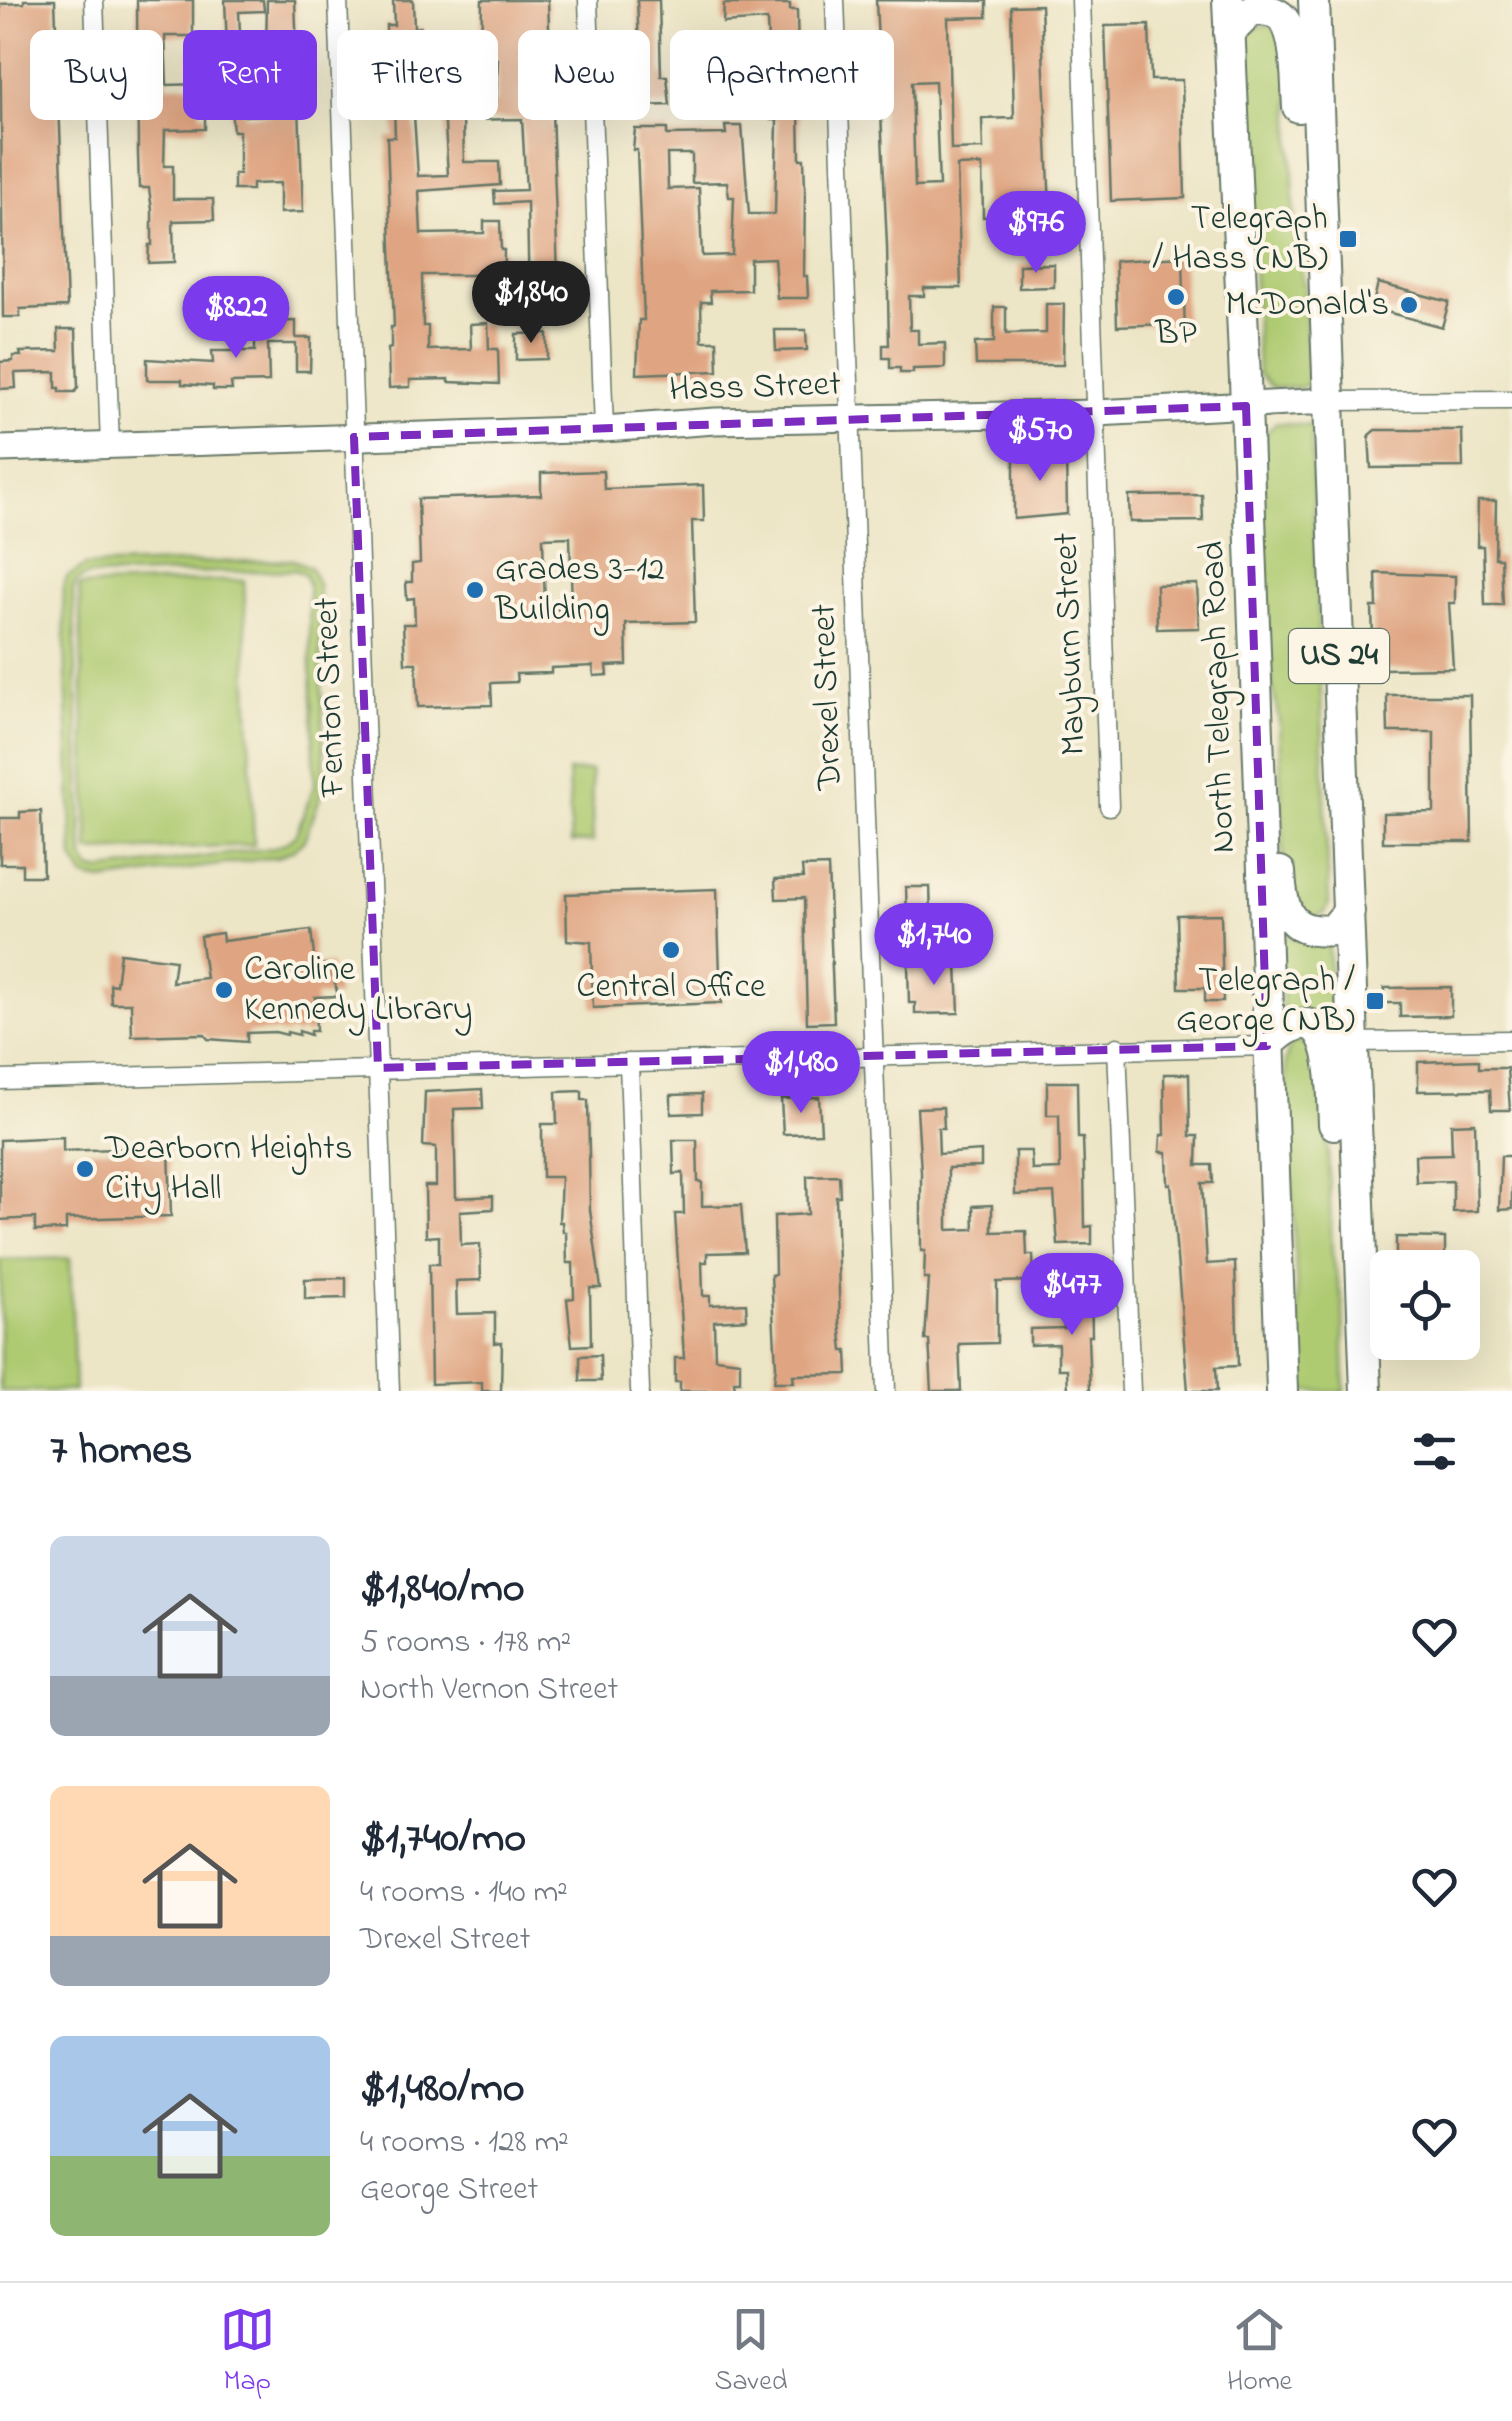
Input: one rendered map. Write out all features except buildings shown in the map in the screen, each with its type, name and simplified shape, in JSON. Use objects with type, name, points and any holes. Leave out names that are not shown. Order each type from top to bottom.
[{"type":"main road","name":"North Telegraph Road","points":[[1228,0],[1282,1391]]},
{"type":"main road","name":"US 24","points":[[1314,0],[1366,1391]]},
{"type":"main road","points":[[1229,33],[1252,10],[1278,14],[1290,30],[1295,56],[1306,246],[1324,269]]},
{"type":"main road","points":[[1256,702],[1273,753],[1282,902],[1289,917],[1316,932],[1333,930],[1350,911]]},
{"type":"main road","points":[[1267,1046],[1286,1027],[1294,1025],[1316,1028],[1327,1042],[1339,1223],[1360,1271]]},
{"type":"street","points":[[94,0],[110,446]]},
{"type":"street","name":"Fenton Street","points":[[338,0],[390,1391]]},
{"type":"street","points":[[588,0],[604,429]]},
{"type":"street","name":"Drexel Street","points":[[835,0],[886,1391]]},
{"type":"street","name":"Mayburn Street","points":[[1081,0],[1109,806]]},
{"type":"street","name":"Hass Street","points":[[0,448],[604,429],[715,421],[1096,413],[1329,401],[1512,400]]},
{"type":"street","points":[[1352,1042],[1512,1040]]},
{"type":"street","points":[[0,1080],[1267,1046]]},
{"type":"street","points":[[1117,1048],[1130,1391]]},
{"type":"street","points":[[629,1063],[640,1391]]},
{"type":"highlighted area","points":[[1246,406],[1267,1046],[378,1068],[354,437]]},
{"type":"green space","points":[[1269,25],[1280,31],[1289,56],[1295,237],[1305,289],[1308,384],[1300,388],[1273,388],[1258,374],[1243,44],[1252,29]]},
{"type":"green space","points":[[1275,423],[1310,426],[1311,431],[1329,903],[1325,913],[1317,916],[1305,914],[1284,885],[1279,722],[1266,651],[1262,438]]},
{"type":"green space","points":[[293,560],[310,567],[318,584],[325,785],[304,840],[293,850],[277,857],[101,881],[84,877],[73,859],[63,591],[67,577],[85,566]],"holes":[[[295,570],[304,574],[308,583],[315,784],[296,834],[272,848],[90,869],[83,857],[73,591],[76,582],[86,576]]]},
{"type":"green space","points":[[244,580],[254,845],[89,851],[79,586]]},
{"type":"green space","points":[[591,771],[593,842],[571,843],[568,772]]},
{"type":"green space","points":[[1280,929],[1293,938],[1328,942],[1332,1024],[1304,1013],[1282,1013]]},
{"type":"green space","points":[[1297,1041],[1313,1046],[1327,1126],[1332,1253],[1343,1306],[1345,1391],[1302,1391],[1285,1062],[1290,1046]]},
{"type":"green space","points":[[70,1258],[75,1391],[0,1391],[0,1260]]},
{"type":"place","name":"Telegraph / Hass (NB)","points":[[1348,239]]},
{"type":"place","name":"BP","points":[[1176,297]]},
{"type":"place","name":"McDonald's","points":[[1409,305]]},
{"type":"place","name":"Grades 3-12 Building","points":[[475,590]]},
{"type":"place","name":"Central Office","points":[[671,950]]},
{"type":"place","name":"Caroline Kennedy Library","points":[[224,990]]},
{"type":"place","name":"Telegraph / George (NB)","points":[[1375,1001]]},
{"type":"place","name":"Dearborn Heights City Hall","points":[[85,1169]]}]
